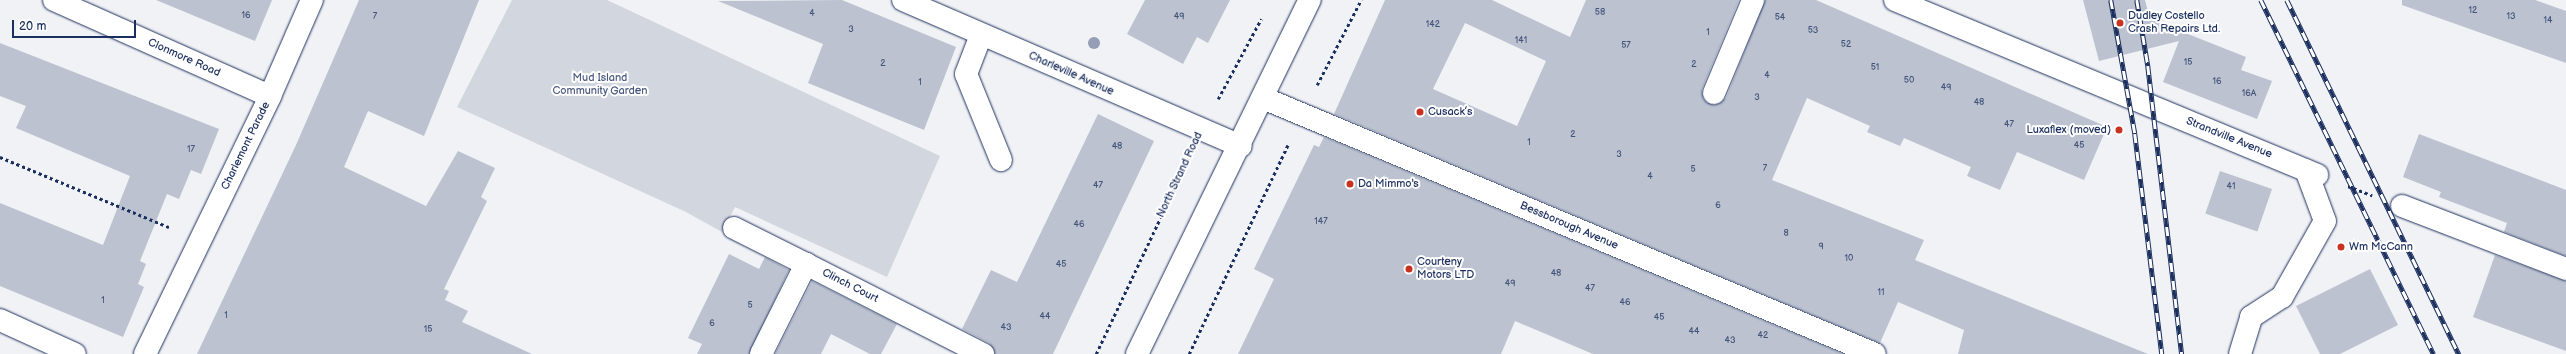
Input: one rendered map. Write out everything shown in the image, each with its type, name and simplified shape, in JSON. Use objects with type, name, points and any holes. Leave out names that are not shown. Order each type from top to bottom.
[{"type":"street","name":"Clonmore Road","points":[[54,0],[270,96]]},
{"type":"street","name":"Charlemont Parade","points":[[145,354],[270,96],[312,0]]},
{"type":"street","name":"Charleville Avenue","points":[[903,0],[981,35],[1241,146]]},
{"type":"street","points":[[1137,354],[1241,146],[1310,0]]},
{"type":"street","points":[[1714,93],[1753,0]]},
{"type":"street","name":"Strandville Avenue","points":[[1895,0],[2311,172]]},
{"type":"street","points":[[981,35],[966,74],[1001,160]]},
{"type":"street","name":"Bessborough Avenue","points":[[1263,98],[1875,354]]},
{"type":"street","points":[[2240,354],[2251,317],[2282,297],[2325,221],[2311,172]]},
{"type":"street","points":[[2402,206],[2566,269]]},
{"type":"street","name":"Clinch Court","points":[[734,228],[983,354]]},
{"type":"street","points":[[761,354],[806,264]]},
{"type":"street","points":[[0,320],[75,354]]},
{"type":"path","points":[[1189,354],[1302,114],[1361,0]]},
{"type":"path","name":"North Strand Road","points":[[1096,354],[1201,130],[1264,14]]},
{"type":"path","points":[[0,157],[200,240]]},
{"type":"path","points":[[2311,172],[2402,206]]},
{"type":"green space","name":"Mud Island Community Garden","points":[[512,0],[607,0],[940,156],[887,277],[735,207],[722,232],[686,212],[457,107]]},
{"type":"building","points":[[156,0],[272,0],[255,41]]},
{"type":"building","points":[[359,0],[479,0],[424,136],[368,111],[344,167],[426,206],[458,151],[495,168],[481,197],[487,201],[444,289],[449,291],[445,300],[468,311],[462,322],[532,354],[197,354],[296,145]]},
{"type":"building","points":[[842,0],[956,47],[924,130],[808,83],[823,44],[718,1]]},
{"type":"building","points":[[1145,0],[1230,0],[1208,43],[1197,37],[1183,64],[1127,34]]},
{"type":"building","points":[[1385,0],[1492,0],[1570,37],[1586,0],[1739,0],[1702,89],[1704,100],[1715,105],[1726,98],[1765,0],[1816,0],[2107,127],[2084,180],[2017,152],[2000,190],[1967,176],[1971,167],[1904,138],[1900,146],[1867,132],[1870,126],[1807,98],[1772,180],[1924,240],[1915,260],[2148,354],[1958,354],[1964,330],[1898,302],[1880,343],[1334,114]],"holes":[[[1465,23],[1546,61],[1517,126],[1433,89]]]},
{"type":"building","points":[[2083,0],[2145,0],[2150,19],[2246,57],[2241,70],[2272,81],[2257,119],[2163,82],[2179,41],[2099,61]]},
{"type":"building","points":[[2402,0],[2535,0],[2566,11],[2566,63],[2402,5]]},
{"type":"building","points":[[0,43],[219,129],[201,174],[191,170],[179,199],[167,194],[140,261],[146,264],[138,284],[144,287],[123,337],[0,286],[0,203],[103,245],[130,176],[16,128],[26,106],[0,96]]},
{"type":"building","points":[[1098,114],[1154,141],[1053,354],[995,354],[989,343],[962,329],[991,270],[1017,282]]},
{"type":"building","points":[[2419,134],[2566,190],[2566,256],[2504,232],[2507,223],[2439,197],[2441,192],[2403,177]]},
{"type":"building","points":[[1324,137],[1843,354],[1593,354],[1515,321],[1501,354],[1238,354],[1274,279],[1254,269],[1314,145],[1319,147]]},
{"type":"building","points":[[2220,171],[2272,189],[2257,231],[2205,214]]},
{"type":"building","points":[[729,254],[759,269],[765,257],[789,270],[749,354],[697,354],[702,344],[688,338]]},
{"type":"building","points":[[2495,255],[2566,281],[2566,351],[2473,317]]},
{"type":"building","points":[[2370,269],[2398,325],[2340,354],[2320,354],[2296,306]]},
{"type":"building","points":[[812,281],[897,324],[881,354],[870,354],[831,334],[821,354],[775,354]]},
{"type":"railway","points":[[2111,0],[2135,134],[2162,354]]},
{"type":"railway","points":[[2137,0],[2148,66],[2182,354]]},
{"type":"railway","points":[[2261,0],[2434,354]]},
{"type":"railway","points":[[2287,0],[2459,354]]},
{"type":"place","name":"Dudley Costello Crash Repairs Ltd.","points":[[2120,23]]},
{"type":"place","name":"Cusack’s","points":[[1420,112]]},
{"type":"place","name":"Luxaflex (moved)","points":[[2119,130]]},
{"type":"place","name":"Da Mimmo's","points":[[1350,184]]},
{"type":"place","name":"Wm McCann","points":[[2341,247]]},
{"type":"place","name":"Courteny Motors LTD","points":[[1409,269]]}]
